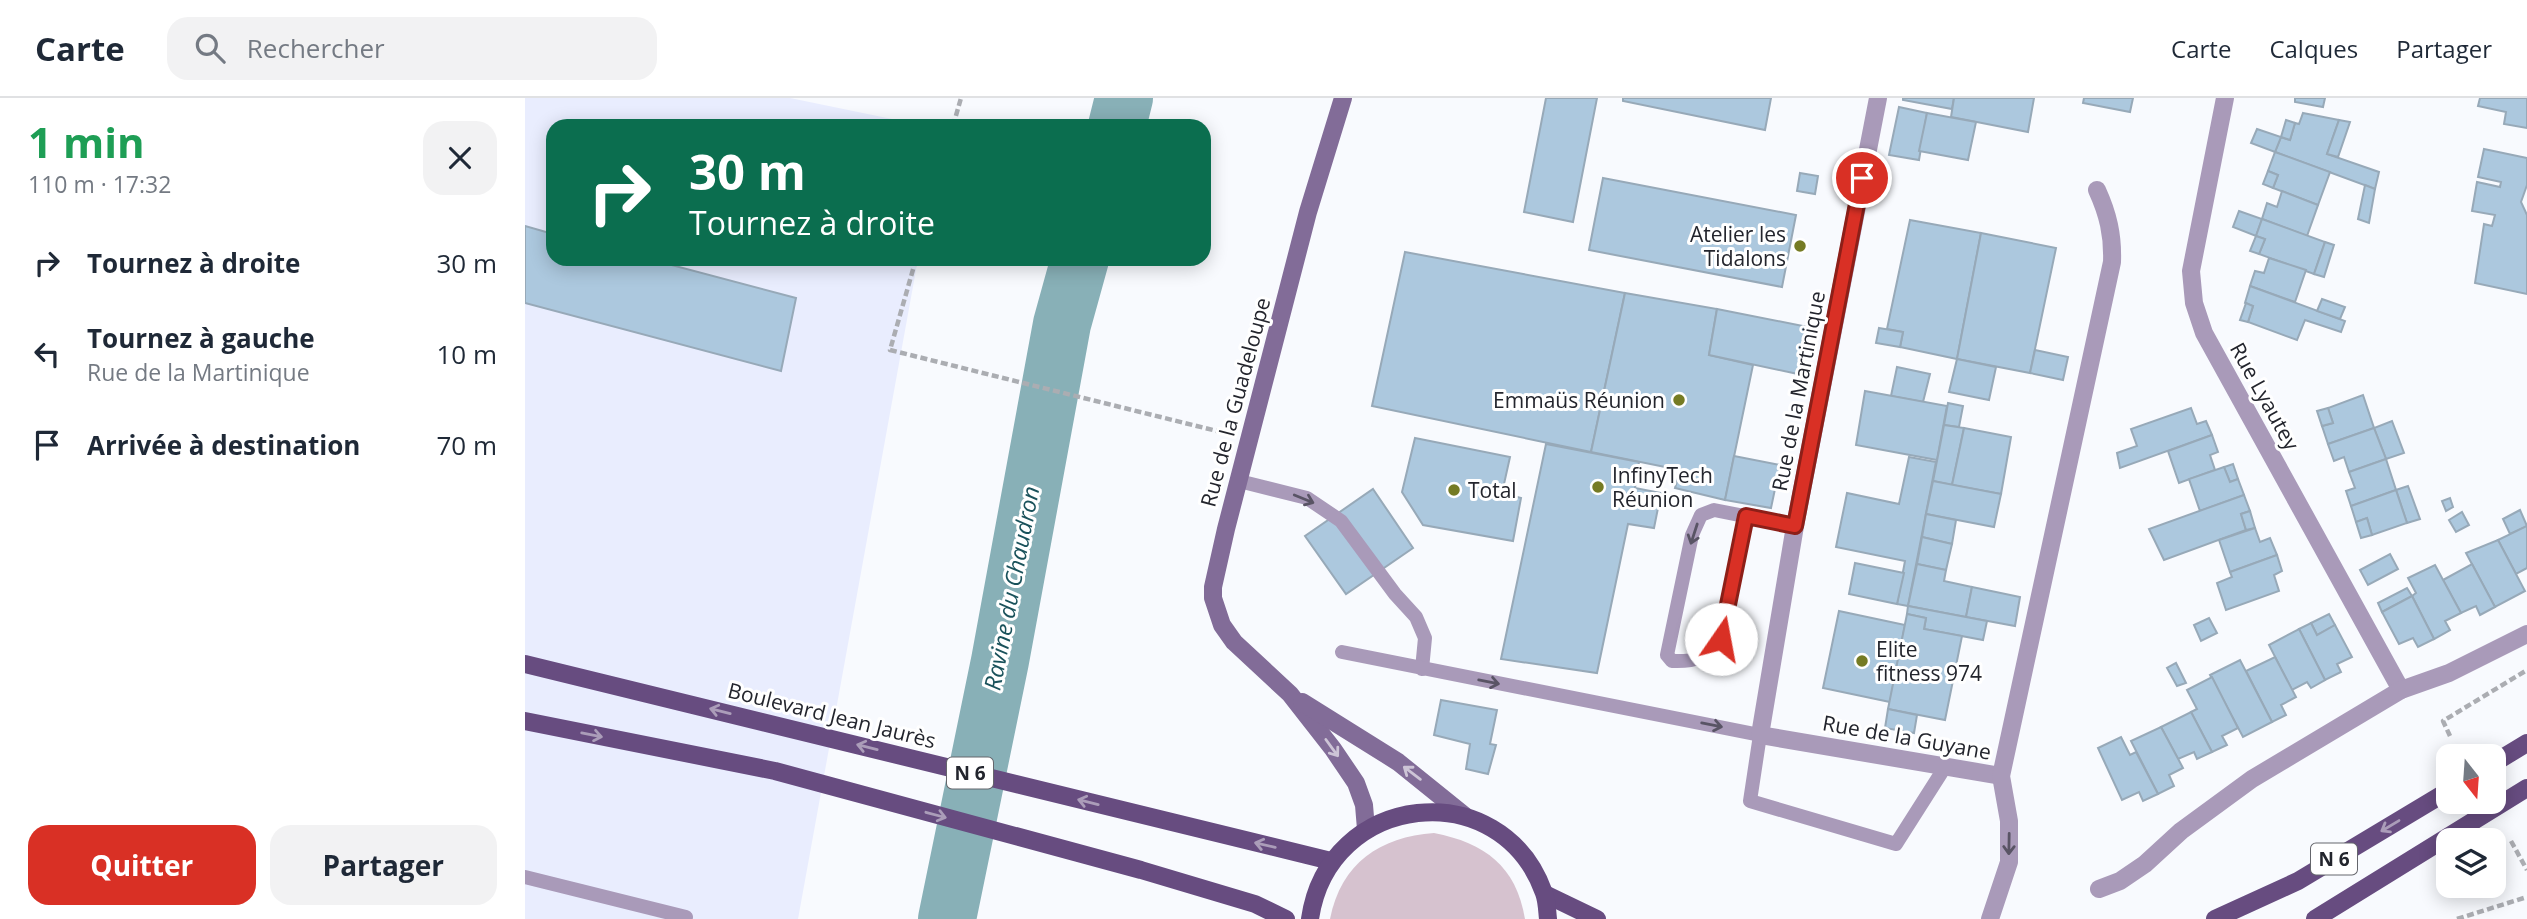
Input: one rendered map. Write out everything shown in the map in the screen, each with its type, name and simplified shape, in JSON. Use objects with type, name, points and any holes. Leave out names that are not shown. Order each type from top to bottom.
[{"type":"main road","name":"Boulevard Jean Jaurès","points":[[525,664],[1331,861]]},
{"type":"main road","name":"N 6","points":[[525,721],[775,771],[1141,870],[1255,904],[1286,919]]},
{"type":"main road","points":[[2506,756],[2527,743]]},
{"type":"main road","name":"N 6","points":[[2315,919],[2527,788]]},
{"type":"main road","name":"N 6","points":[[2215,919],[2298,881],[2436,797]]},
{"type":"main road","points":[[1310,919],[1313,896],[1331,861],[1347,844],[1366,830],[1397,816],[1431,812],[1465,817],[1491,828],[1515,845],[1532,868],[1545,894],[1548,919]]},
{"type":"main road","points":[[1545,894],[1597,919]]},
{"type":"street","name":"Rue de la Guadeloupe","points":[[1343,98],[1308,212],[1213,587],[1216,611],[1234,642],[1290,694],[1356,783],[1364,805],[1366,830]]},
{"type":"street","name":"Rue de la Martinique","points":[[1760,735],[1795,526],[1878,98]]},
{"type":"street","name":"Rue Lyautey","points":[[2225,98],[2191,271],[2194,303],[2204,333],[2401,690]]},
{"type":"street","name":"Rue de la Guyane","points":[[1760,735],[2001,776],[2112,262],[2107,211],[2097,190]]},
{"type":"street","points":[[2099,889],[2120,881],[2145,864],[2181,831],[2252,779],[2401,690],[2449,673],[2527,634]]},
{"type":"street","name":"Rue de la Guadeloupe","points":[[1290,694],[1398,762],[1465,817]]},
{"type":"street","points":[[1990,919],[2008,862],[2009,821],[2001,776]]},
{"type":"lane","points":[[1239,481],[1307,498],[1341,521],[1395,594],[1416,617],[1425,638],[1422,669]]},
{"type":"lane","points":[[1746,516],[1721,639],[1708,654],[1690,662],[1672,661],[1667,655],[1692,535],[1701,515],[1714,509],[1795,526]]},
{"type":"lane","name":"Rue de la Guyane","points":[[1342,652],[1760,735]]},
{"type":"lane","points":[[1760,735],[1751,801],[1896,844],[1945,767]]},
{"type":"lane","points":[[525,877],[686,917]]},
{"type":"path","points":[[955,119],[961,98]]},
{"type":"path","points":[[914,266],[890,350],[1249,439]]},
{"type":"path","points":[[2450,736],[2442,721],[2527,670]]},
{"type":"path","points":[[2511,841],[2527,870]]},
{"type":"path","points":[[2457,919],[2527,897]]},
{"type":"shaded area","points":[[525,98],[790,98],[892,119],[546,119],[546,266],[917,266],[798,919],[525,919]]},
{"type":"shaded area","points":[[1434,833],[1468,843],[1495,860],[1506,871],[1514,885],[1525,919],[1330,919],[1343,882],[1366,856],[1397,840]]},
{"type":"building","points":[[1546,98],[1597,98],[1573,222],[1524,212]]},
{"type":"building","points":[[1623,98],[1771,98],[1765,130],[1623,101]]},
{"type":"building","points":[[1903,98],[1954,98],[1952,109]]},
{"type":"building","points":[[1954,98],[2034,98],[2028,132],[1951,117]]},
{"type":"building","points":[[2084,98],[2133,98],[2130,112],[2083,103]]},
{"type":"building","points":[[2295,98],[2325,98],[2323,107],[2295,102]]},
{"type":"building","points":[[2480,98],[2527,98],[2527,128],[2504,124],[2506,112],[2478,106]]},
{"type":"building","points":[[1899,107],[1927,113],[1919,160],[1889,155]]},
{"type":"building","points":[[1927,113],[1976,122],[1968,160],[1919,151]]},
{"type":"building","points":[[2303,113],[2339,120],[2327,154],[2379,172],[2375,189],[2275,152],[2281,137],[2290,140],[2295,123],[2299,124]]},
{"type":"building","points":[[2286,120],[2295,123],[2290,140],[2281,137]]},
{"type":"building","points":[[2339,120],[2350,122],[2338,157],[2327,154]]},
{"type":"building","points":[[2257,129],[2281,137],[2275,152],[2251,143]]},
{"type":"building","points":[[2484,149],[2527,158],[2527,185],[2521,202],[2527,215],[2527,294],[2475,283],[2484,224],[2492,226],[2495,215],[2472,211],[2477,182],[2500,187],[2501,182],[2478,177]]},
{"type":"building","points":[[2275,152],[2330,172],[2318,205],[2273,188],[2278,175],[2268,171]]},
{"type":"building","points":[[2268,171],[2278,175],[2273,188],[2263,184]]},
{"type":"building","points":[[1800,173],[1818,176],[1815,194],[1797,191]]},
{"type":"building","points":[[1603,178],[1796,215],[1782,287],[1589,250]]},
{"type":"building","points":[[2365,185],[2375,189],[2369,223],[2358,219]]},
{"type":"building","points":[[2282,191],[2318,205],[2307,236],[2262,219],[2267,203],[2277,207]]},
{"type":"building","points":[[2239,211],[2262,219],[2256,236],[2233,227]]},
{"type":"building","points":[[2262,219],[2325,242],[2314,274],[2259,254],[2265,239],[2256,236]]},
{"type":"building","points":[[1910,220],[1981,233],[1957,359],[1900,347],[1903,332],[1887,329]]},
{"type":"building","points":[[525,226],[546,232],[546,266],[675,266],[796,298],[781,371],[525,303]]},
{"type":"building","points":[[1981,233],[2056,248],[2030,373],[1957,359]]},
{"type":"building","points":[[2256,236],[2265,239],[2259,254],[2250,251]]},
{"type":"building","points":[[2325,242],[2334,245],[2324,277],[2314,274]]},
{"type":"building","points":[[1405,252],[1625,293],[1591,452],[1372,406]]},
{"type":"building","points":[[2269,258],[2306,270],[2295,302],[2250,286],[2255,271],[2264,273]]},
{"type":"building","points":[[2250,286],[2345,321],[2341,332],[2305,320],[2297,340],[2248,322],[2253,306],[2245,303]]},
{"type":"building","points":[[1625,293],[1717,309],[1709,355],[1753,365],[1725,500],[1675,488],[1680,470],[1591,452]]},
{"type":"building","points":[[2322,299],[2345,307],[2340,319],[2317,311]]},
{"type":"building","points":[[2246,303],[2253,306],[2248,322],[2240,320]]},
{"type":"building","points":[[1717,309],[1808,327],[1798,374],[1709,355]]},
{"type":"building","points":[[1879,328],[1903,332],[1900,347],[1876,343]]},
{"type":"building","points":[[2035,350],[2068,357],[2063,380],[2030,373]]},
{"type":"building","points":[[1957,359],[1996,367],[1989,400],[1949,392]]},
{"type":"building","points":[[1897,367],[1930,374],[1923,402],[1891,396]]},
{"type":"building","points":[[1865,391],[1947,406],[1937,460],[1856,445]]},
{"type":"building","points":[[2363,395],[2374,428],[2328,444],[2322,426],[2333,423],[2328,408]]},
{"type":"building","points":[[1948,403],[1963,406],[1959,427],[1944,425]]},
{"type":"building","points":[[2191,408],[2197,424],[2206,421],[2212,435],[2120,468],[2117,453],[2137,446],[2131,429]]},
{"type":"building","points":[[2328,408],[2333,423],[2322,426],[2317,411]]},
{"type":"building","points":[[2392,421],[2404,453],[2386,459],[2374,428]]},
{"type":"building","points":[[1944,425],[1964,428],[1952,485],[1933,481]]},
{"type":"building","points":[[1964,428],[2011,437],[2001,494],[1952,485]]},
{"type":"building","points":[[2374,428],[2386,459],[2349,472],[2344,457],[2334,461],[2328,444]]},
{"type":"building","points":[[2212,435],[2218,452],[2210,455],[2215,470],[2179,483],[2168,451]]},
{"type":"building","points":[[1415,438],[1510,457],[1502,493],[1521,498],[1513,541],[1423,525],[1402,492]]},
{"type":"building","points":[[1546,444],[1639,462],[1635,488],[1661,493],[1654,528],[1628,524],[1597,673],[1501,659]]},
{"type":"building","points":[[1734,456],[1780,465],[1771,508],[1725,500]]},
{"type":"building","points":[[1909,457],[1936,462],[1908,606],[1897,604],[1905,561],[1836,547],[1847,493],[1899,504]]},
{"type":"building","points":[[2386,459],[2396,490],[2351,506],[2346,491],[2355,488],[2349,472]]},
{"type":"building","points":[[2233,464],[2238,479],[2230,482],[2224,467]]},
{"type":"building","points":[[2224,467],[2230,482],[2238,479],[2244,495],[2200,511],[2189,479]]},
{"type":"building","points":[[1933,481],[2001,494],[1994,527],[1926,514]]},
{"type":"building","points":[[2408,486],[2420,519],[2407,523],[2396,490]]},
{"type":"building","points":[[1373,489],[1413,548],[1346,594],[1305,536]]},
{"type":"building","points":[[2396,490],[2407,523],[2372,535],[2367,518],[2356,522],[2351,506]]},
{"type":"building","points":[[2244,495],[2250,511],[2241,514],[2246,530],[2164,560],[2149,529]]},
{"type":"building","points":[[2450,498],[2453,507],[2446,511],[2442,501]]},
{"type":"building","points":[[2520,510],[2527,526],[2510,534],[2503,519]]},
{"type":"building","points":[[2250,511],[2255,528],[2246,530],[2241,514]]},
{"type":"building","points":[[2462,512],[2469,525],[2456,532],[2449,520]]},
{"type":"building","points":[[1926,514],[1956,520],[1952,544],[1922,537]]},
{"type":"building","points":[[2367,518],[2372,535],[2361,538],[2356,522]]},
{"type":"building","points":[[2527,526],[2527,568],[2516,574],[2498,540]]},
{"type":"building","points":[[2255,528],[2260,542],[2270,538],[2277,555],[2230,572],[2219,540]]},
{"type":"building","points":[[1922,537],[1952,544],[1946,570],[1917,564]]},
{"type":"building","points":[[2498,540],[2525,591],[2495,607],[2466,553]]},
{"type":"building","points":[[2390,554],[2398,569],[2368,585],[2360,570]]},
{"type":"building","points":[[2277,555],[2282,571],[2274,575],[2279,591],[2226,610],[2217,583],[2232,577],[2230,572]]},
{"type":"building","points":[[1855,563],[1904,573],[1897,604],[1849,594]]},
{"type":"building","points":[[1917,564],[1946,570],[1944,581],[1972,587],[1966,617],[1908,606]]},
{"type":"building","points":[[2472,564],[2495,607],[2480,615],[2476,606],[2461,613],[2443,580]]},
{"type":"building","points":[[2435,565],[2461,613],[2445,621],[2450,630],[2434,639],[2412,596],[2416,593],[2408,578]]},
{"type":"building","points":[[1972,587],[2020,597],[2015,626],[1966,617]]},
{"type":"building","points":[[2407,588],[2412,596],[2382,612],[2378,603]]},
{"type":"building","points":[[2412,596],[2434,639],[2418,647],[2413,638],[2399,644],[2382,612]]},
{"type":"building","points":[[1908,606],[1987,621],[1983,640],[1924,629],[1926,618],[1907,614]]},
{"type":"building","points":[[1839,611],[1905,625],[1890,702],[1823,688]]},
{"type":"building","points":[[1907,614],[1926,618],[1924,629],[1962,636],[1945,720],[1888,709]]},
{"type":"building","points":[[2329,614],[2335,625],[2317,635],[2311,623]]},
{"type":"building","points":[[2209,618],[2217,633],[2201,641],[2194,625]]},
{"type":"building","points":[[2311,623],[2317,635],[2335,625],[2352,657],[2337,664],[2341,672],[2325,680],[2299,629]]},
{"type":"building","points":[[2299,629],[2325,680],[2311,688],[2307,682],[2292,690],[2269,645]]},
{"type":"building","points":[[2275,657],[2296,697],[2281,705],[2286,715],[2272,722],[2246,671]]},
{"type":"building","points":[[2240,660],[2272,722],[2243,737],[2210,675]]},
{"type":"building","points":[[2176,663],[2186,683],[2177,686],[2167,668]]},
{"type":"building","points":[[2212,677],[2238,728],[2222,736],[2227,745],[2212,752],[2191,712],[2197,709],[2187,690]]},
{"type":"building","points":[[1441,700],[1497,710],[1490,744],[1496,745],[1488,774],[1466,769],[1470,744],[1434,735]]},
{"type":"building","points":[[1888,709],[1917,715],[1914,733],[1885,728]]},
{"type":"building","points":[[2191,712],[2212,752],[2197,759],[2194,752],[2178,759],[2161,727]]},
{"type":"building","points":[[2161,727],[2183,768],[2169,775],[2174,786],[2158,794],[2131,741]]},
{"type":"building","points":[[2121,737],[2130,755],[2136,752],[2158,794],[2143,801],[2139,792],[2122,800],[2098,748]]},
{"type":"waterway","name":"Ravine du Chaudron","points":[[1119,119],[1124,98]]},
{"type":"waterway","name":"Ravine du Chaudron","points":[[947,919],[1000,661],[1062,324],[1078,266]]},
{"type":"place","name":"Atelier les Tidalons","points":[[1800,246]]},
{"type":"place","name":"Emmaüs Réunion","points":[[1679,400]]},
{"type":"place","name":"InfinyTech Réunion","points":[[1598,487]]},
{"type":"place","name":"Total","points":[[1454,490]]},
{"type":"place","name":"Elite fitness 974","points":[[1862,661]]},
{"type":"route","points":[[1721,639],[1746,516],[1795,526],[1862,178]]}]
